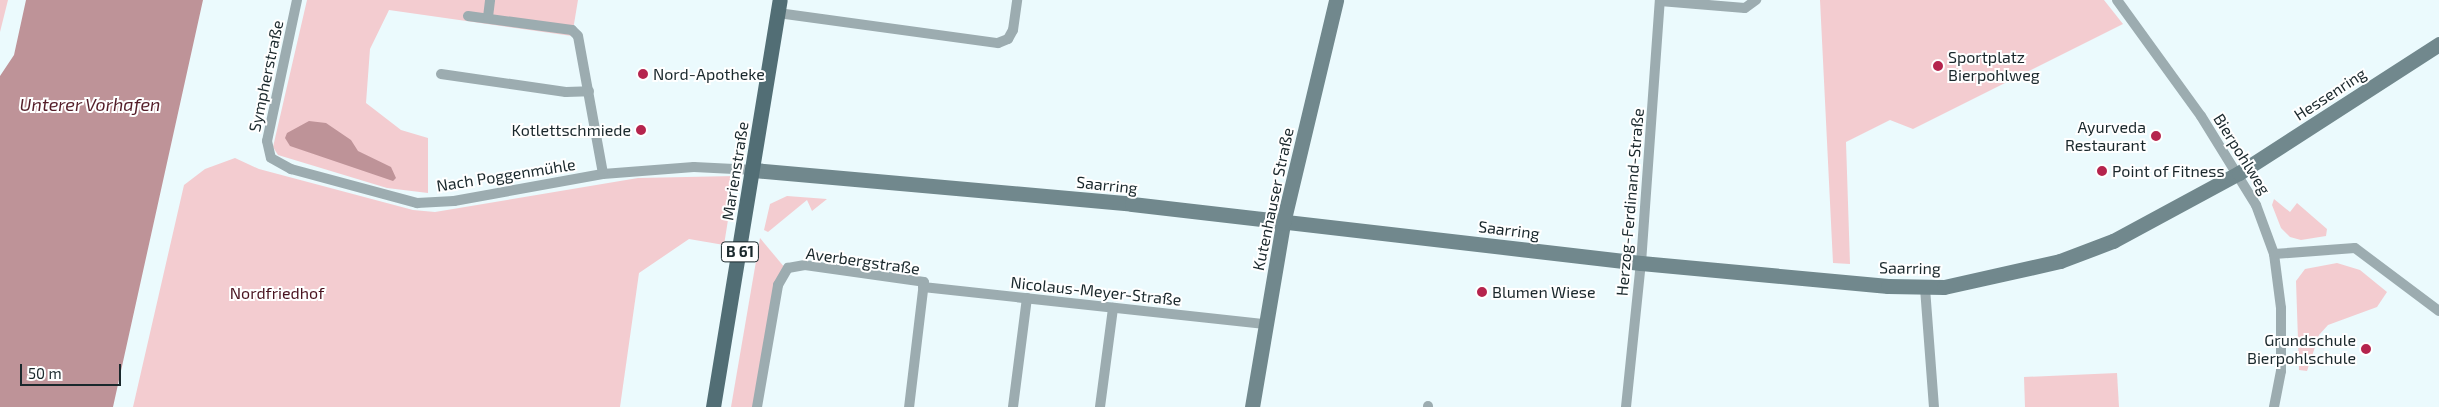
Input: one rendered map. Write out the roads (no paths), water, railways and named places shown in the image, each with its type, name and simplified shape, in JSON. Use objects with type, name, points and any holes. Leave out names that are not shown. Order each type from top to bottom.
[{"type":"main road","name":"Marienstraße","points":[[713,407],[754,170],[779,6]]},
{"type":"street","name":"Sympherstraße","points":[[271,158],[269,133],[297,0]]},
{"type":"street","points":[[488,17],[490,0]]},
{"type":"street","points":[[779,6],[998,43],[1008,39],[1013,30],[1017,0]]},
{"type":"street","name":"Kutenhauser Straße","points":[[1252,407],[1284,223],[1336,0]]},
{"type":"street","points":[[1660,1],[1745,8],[1756,0]]},
{"type":"street","name":"Bierpohlweg","points":[[2117,0],[2239,173],[2256,205],[2274,254],[2282,347],[2274,407]]},
{"type":"street","name":"Herzog-Ferdinand-Straße","points":[[1626,407],[1641,262],[1660,1]]},
{"type":"street","points":[[468,16],[488,17],[572,30],[578,36],[603,174]]},
{"type":"street","name":"Hessenring","points":[[2239,173],[2439,44]]},
{"type":"street","points":[[441,74],[566,92],[589,91]]},
{"type":"street","name":"Nach Poggenmühle","points":[[271,158],[297,171],[417,203],[454,201],[603,174],[694,167],[739,167],[754,170]]},
{"type":"street","name":"Saarring","points":[[754,170],[1132,204],[1284,223],[1641,262],[1925,288],[1975,282],[2088,252],[2239,173]]},
{"type":"street","points":[[2274,254],[2354,248],[2439,311]]},
{"type":"street","name":"Averbergstraße","points":[[757,407],[778,285],[788,268],[813,265],[924,282],[923,287]]},
{"type":"street","points":[[909,407],[923,287]]},
{"type":"street","name":"Nicolaus-Meyer-Straße","points":[[923,287],[1265,324]]},
{"type":"street","points":[[1925,288],[1934,407]]},
{"type":"street","points":[[1013,407],[1027,298]]},
{"type":"street","points":[[1100,407],[1113,308]]},
{"type":"water","name":"Unterer Vorhafen","points":[[26,0],[203,0],[113,407],[0,407],[0,76],[14,55]]},
{"type":"water","points":[[309,121],[326,123],[351,140],[358,151],[391,167],[396,178],[393,181],[290,146],[285,138],[287,133]]},
{"type":"place","name":"Sportplatz Bierpohlweg","points":[[1938,66]]},
{"type":"place","name":"Nord-Apotheke","points":[[643,74]]},
{"type":"place","name":"Kotlettschmiede","points":[[641,130]]},
{"type":"place","name":"Ayurveda Restaurant","points":[[2156,136]]},
{"type":"place","name":"Point of Fitness","points":[[2102,171]]},
{"type":"place","name":"Blumen Wiese","points":[[1482,292]]},
{"type":"place","name":"Grundschule Bierpohlschule","points":[[2366,349]]},
{"type":"park label","name":"Nordfriedhof","points":[[277,293]]}]
